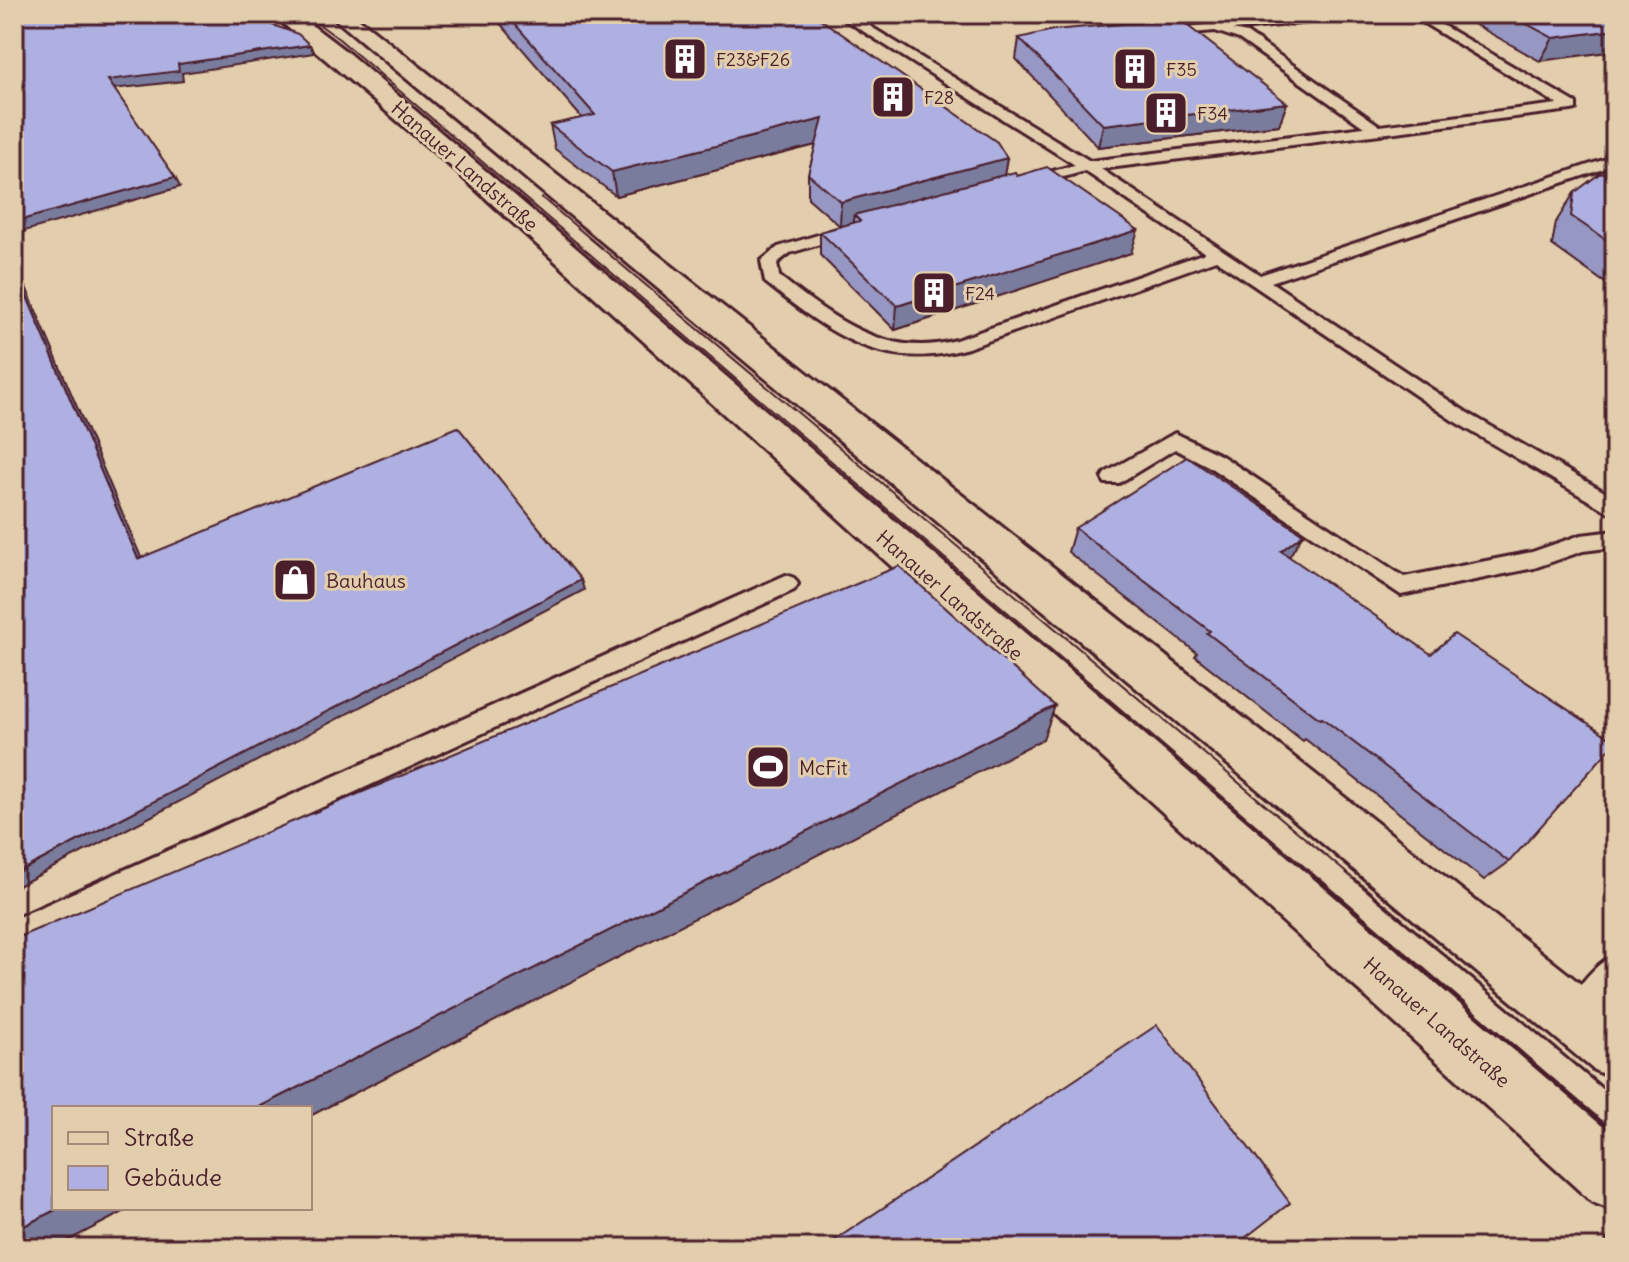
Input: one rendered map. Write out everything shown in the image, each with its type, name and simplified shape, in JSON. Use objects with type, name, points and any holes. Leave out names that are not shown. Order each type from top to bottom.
[{"type":"main road","name":"Hanauer Landstraße","points":[[283,14],[339,57],[456,157],[1615,1179]]},
{"type":"main road","name":"Hanauer Landstraße","points":[[340,14],[1615,1049]]},
{"type":"lane","points":[[842,14],[1087,166],[1459,416],[1615,508]]},
{"type":"lane","points":[[1187,14],[1209,27],[1243,36],[1380,132]]},
{"type":"lane","points":[[1146,34],[1359,14]]},
{"type":"lane","points":[[1001,189],[1087,166],[1571,106],[1415,14]]},
{"type":"lane","points":[[1258,281],[1615,160]]},
{"type":"lane","points":[[869,225],[784,250],[769,261],[771,278],[817,314],[863,339],[898,350],[927,353],[962,344],[1218,254]]},
{"type":"lane","points":[[1112,478],[1175,440],[1215,461],[1401,586],[1534,560],[1581,543],[1615,539]]},
{"type":"lane","points":[[14,934],[786,584]]},
{"type":"lane","points":[[1577,1017],[1615,970]]},
{"type":"building","points":[[14,14],[242,14],[298,34],[310,45],[178,64],[179,71],[108,80],[175,177],[14,222]]},
{"type":"building","points":[[506,14],[813,14],[997,142],[1007,158],[841,202],[808,174],[823,119],[612,172],[550,125],[595,115]]},
{"type":"building","points":[[1508,14],[1615,14],[1615,30],[1553,38]]},
{"type":"building","points":[[1179,19],[1287,103],[1103,125],[1019,38],[1053,30]]},
{"type":"building","name":"F24","points":[[1047,167],[1138,230],[897,306],[820,232],[860,221],[854,215],[1015,172],[1017,176]]},
{"type":"building","points":[[1615,172],[1615,246],[1571,216],[1574,193],[1599,174]]},
{"type":"building","name":"Bauhaus","points":[[14,266],[138,559],[458,427],[581,580],[14,874]]},
{"type":"building","points":[[1187,457],[1303,534],[1281,551],[1431,654],[1454,634],[1615,741],[1509,862],[1207,633],[1210,631],[1075,528]]},
{"type":"building","points":[[899,566],[1055,706],[261,1106],[52,1106],[52,1210],[55,1210],[14,1231],[14,939]]},
{"type":"building","points":[[1157,1025],[1290,1203],[1232,1248],[823,1248]]},
{"type":"tram line","points":[[305,14],[339,39],[1321,881]]},
{"type":"tram line","points":[[542,198],[1356,881]]},
{"type":"tram line","points":[[1319,879],[1615,1133]]},
{"type":"tram line","points":[[1354,879],[1615,1098]]},
{"type":"place","name":"F23&F26","points":[[685,59]]},
{"type":"place","name":"F35","points":[[1135,69]]},
{"type":"place","name":"F28","points":[[893,97]]},
{"type":"place","name":"F34","points":[[1166,113]]},
{"type":"place","name":"F24","points":[[934,293]]},
{"type":"place","name":"Bauhaus","points":[[295,580]]},
{"type":"place","name":"McFit","points":[[768,767]]}]
